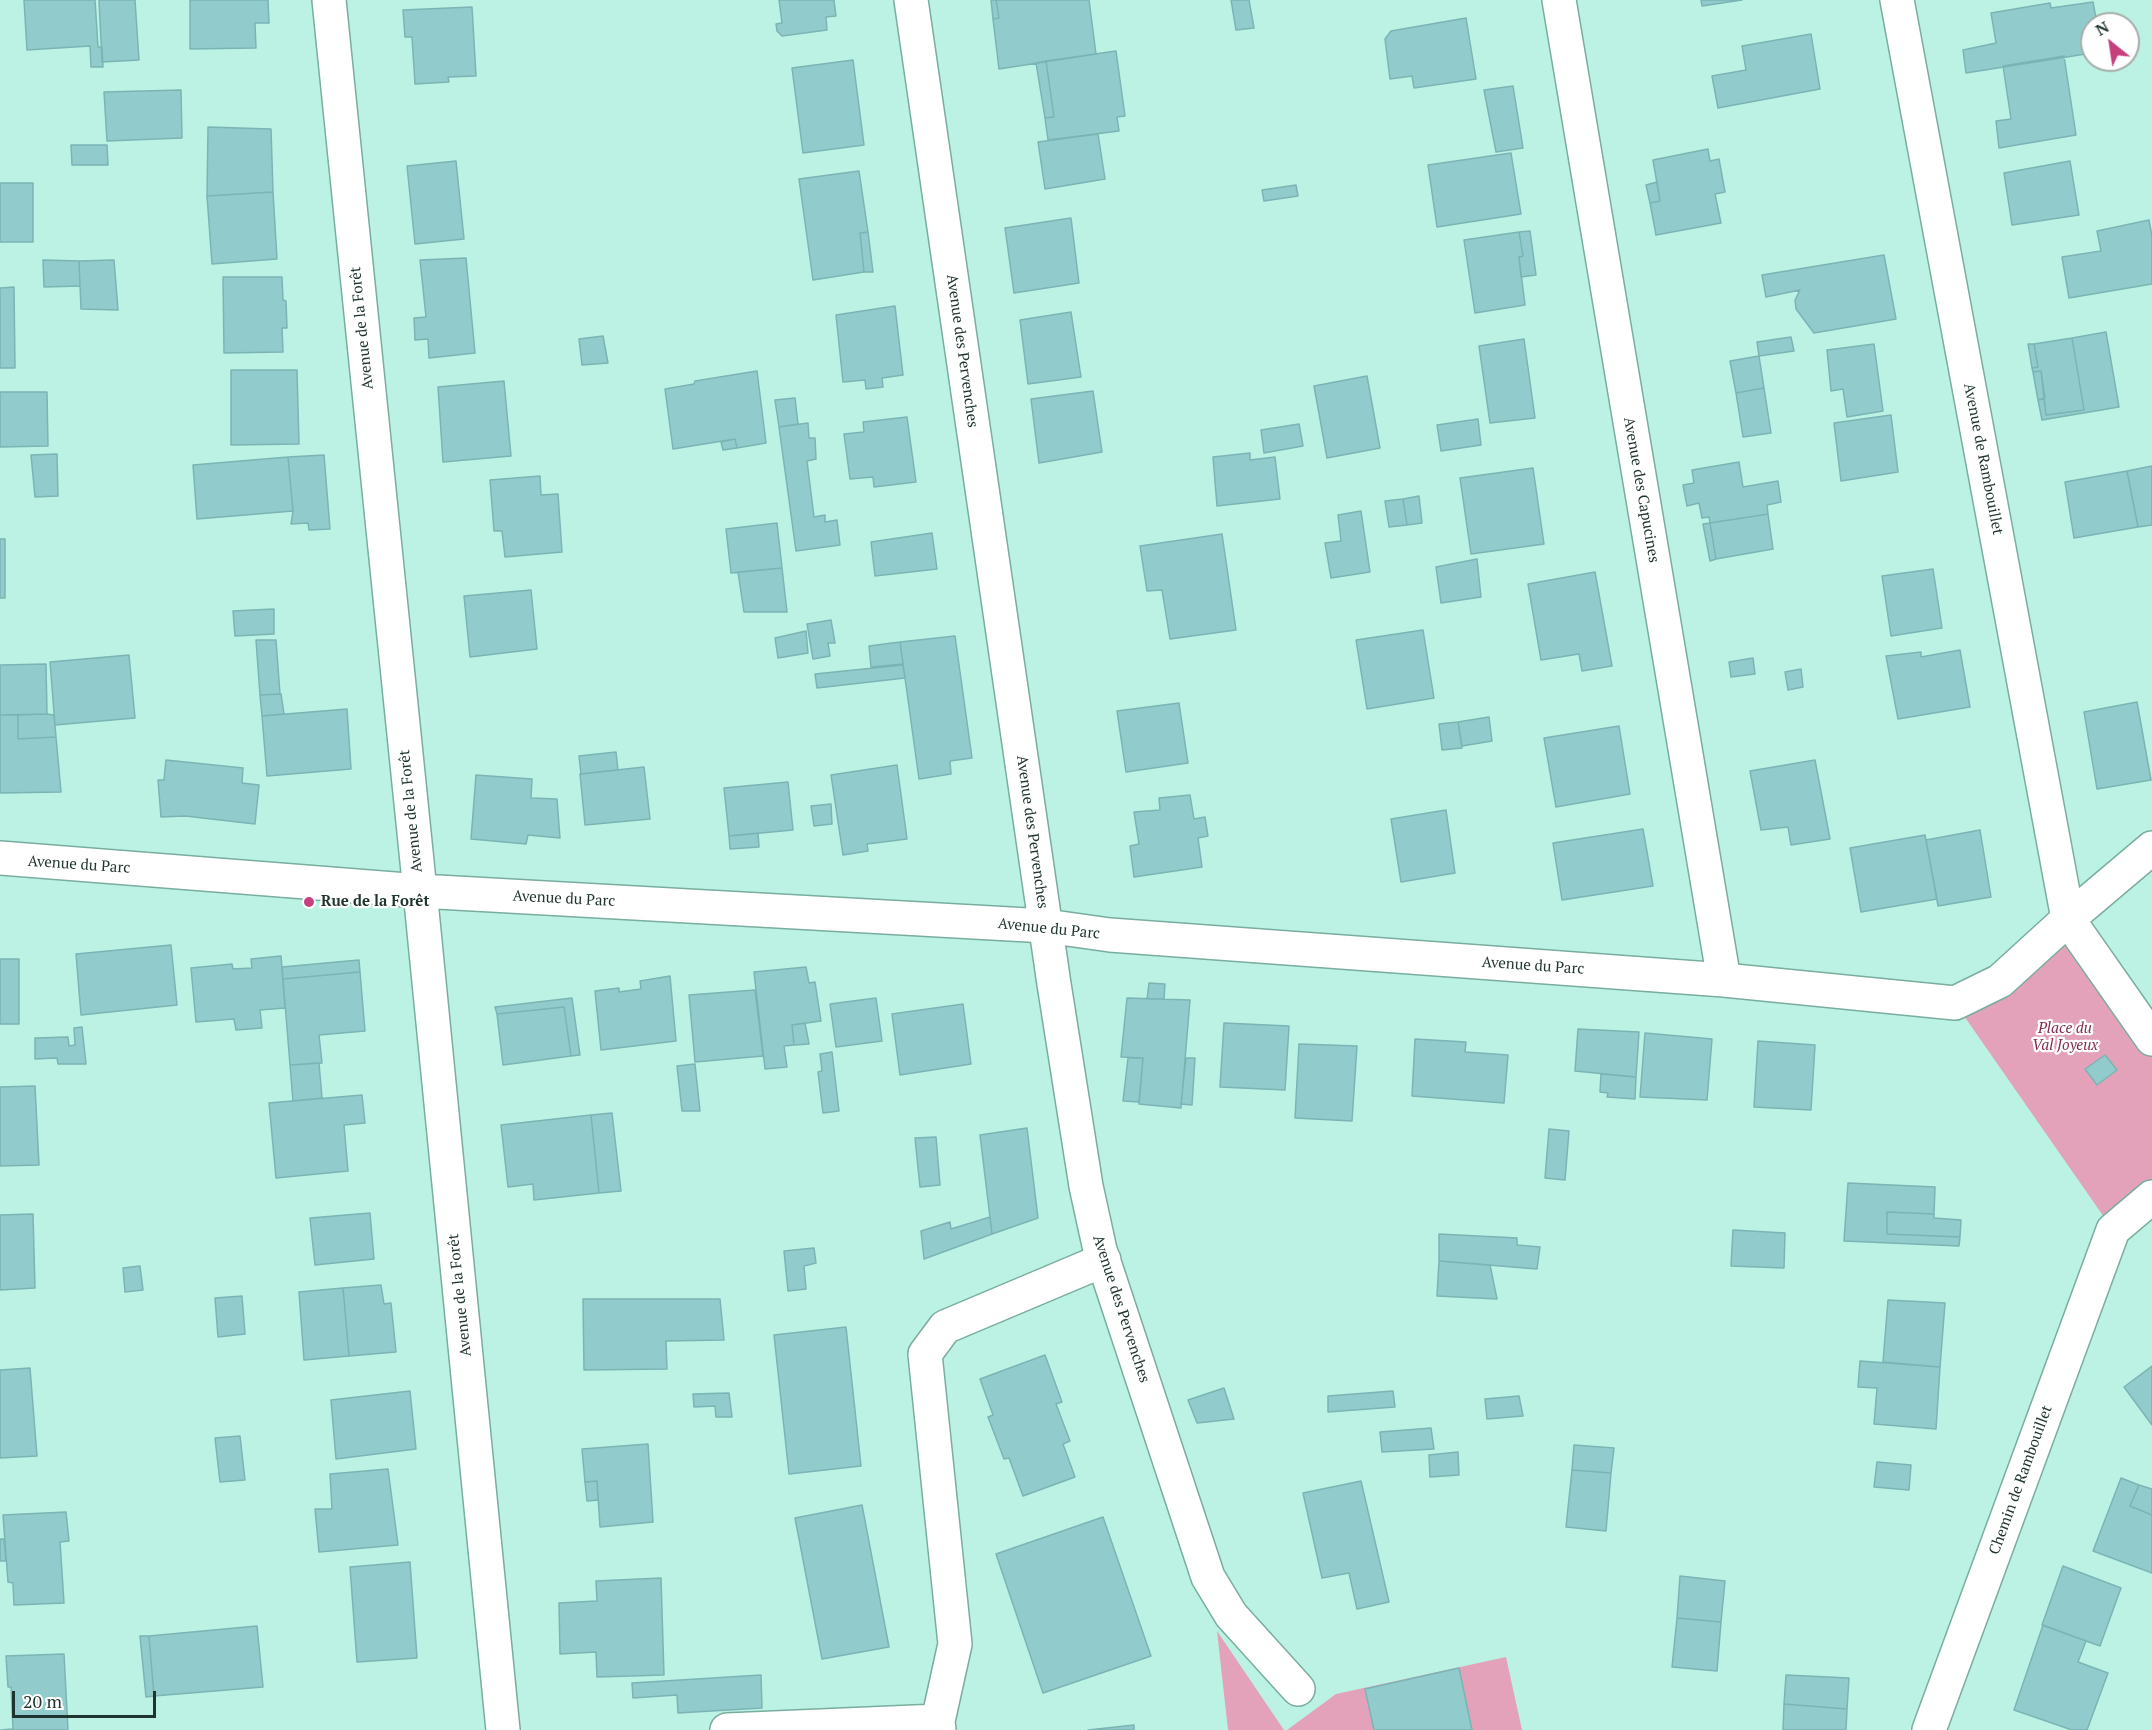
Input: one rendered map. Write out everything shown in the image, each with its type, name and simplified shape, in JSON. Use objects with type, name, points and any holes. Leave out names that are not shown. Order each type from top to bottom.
[{"type":"street","name":"Avenue de la Forêt","points":[[328,0],[420,891],[503,1730]]},
{"type":"street","name":"Avenue des Pervenches","points":[[911,0],[1086,1186],[1104,1260],[1208,1577],[1232,1615],[1298,1689]]},
{"type":"street","name":"Avenue des Capucines","points":[[1559,0],[1724,980]]},
{"type":"street","name":"Avenue de Rambouillet","points":[[1897,0],[2068,919]]},
{"type":"street","name":"Avenue du Parc","points":[[0,858],[420,891],[1046,926],[1110,935],[1724,980],[1955,1003],[2000,981],[2068,919],[2152,848]]},
{"type":"street","points":[[2068,919],[2152,1039]]},
{"type":"street","name":"Chemin de Rambouillet","points":[[1929,1730],[2113,1230],[2152,1197]]},
{"type":"street","points":[[727,1730],[938,1725],[955,1644],[925,1354],[945,1327],[1104,1260]]},
{"type":"green space","name":"Place du Val Joyeux","points":[[2068,919],[2152,1039],[2152,1197],[2113,1230],[1955,1003]]},
{"type":"green space","points":[[1217,1631],[1284,1730],[1228,1730]]},
{"type":"green space","points":[[1506,1657],[1522,1730],[1287,1730],[1336,1694]]},
{"type":"building","points":[[24,0],[95,0],[98,47],[102,47],[103,67],[91,67],[90,46],[27,50]]},
{"type":"building","points":[[99,0],[135,0],[139,60],[102,62]]},
{"type":"building","points":[[190,0],[268,0],[269,23],[255,23],[256,48],[190,49]]},
{"type":"building","points":[[779,0],[834,0],[836,16],[826,17],[827,30],[782,36],[777,31],[776,24],[782,23]]},
{"type":"building","points":[[991,0],[996,0],[999,18],[993,19]]},
{"type":"building","points":[[996,0],[1089,0],[1096,54],[999,69],[993,19],[999,18]]},
{"type":"building","points":[[1231,0],[1249,0],[1254,28],[1236,30]]},
{"type":"building","points":[[1701,0],[1742,0],[1702,6]]},
{"type":"building","points":[[2093,2],[2095,12],[2080,12],[2080,55],[1966,73],[1963,50],[1996,43],[1991,13],[2050,3],[2051,8]]},
{"type":"building","points":[[472,7],[476,76],[448,77],[449,82],[415,84],[412,37],[405,37],[403,10]]},
{"type":"building","points":[[1466,18],[1476,79],[1414,88],[1412,76],[1390,79],[1385,39],[1391,31]]},
{"type":"building","points":[[1811,34],[1820,89],[1718,108],[1712,76],[1746,70],[1742,46]]},
{"type":"building","points":[[1116,51],[1125,116],[1117,117],[1119,131],[1048,140],[1045,118],[1054,117],[1046,61]]},
{"type":"building","points":[[2064,56],[2076,135],[1999,148],[1996,121],[2011,119],[2003,66]]},
{"type":"building","points":[[853,60],[864,145],[803,153],[792,68]]},
{"type":"building","points":[[1046,61],[1054,117],[1045,118],[1036,63]]},
{"type":"building","points":[[1513,86],[1523,148],[1496,152],[1484,90]]},
{"type":"building","points":[[181,90],[182,138],[107,141],[104,92]]},
{"type":"building","points":[[208,127],[271,129],[273,192],[207,196]]},
{"type":"building","points":[[1098,134],[1105,179],[1045,189],[1038,142]]},
{"type":"building","points":[[71,145],[107,145],[108,165],[72,165]]},
{"type":"building","points":[[1708,149],[1710,161],[1719,159],[1725,192],[1715,194],[1721,223],[1656,235],[1650,203],[1660,201],[1653,160]]},
{"type":"building","points":[[1511,153],[1521,214],[1437,227],[1428,165]]},
{"type":"building","points":[[456,161],[464,239],[415,244],[407,166]]},
{"type":"building","points":[[2070,161],[2079,215],[2012,225],[2004,173]]},
{"type":"building","points":[[859,171],[868,232],[860,233],[864,272],[813,280],[799,179]]},
{"type":"building","points":[[1657,182],[1660,201],[1650,203],[1646,185]]},
{"type":"building","points":[[0,183],[33,183],[33,242],[0,242]]},
{"type":"building","points":[[1296,185],[1298,196],[1264,201],[1262,190]]},
{"type":"building","points":[[273,192],[277,259],[212,264],[207,196]]},
{"type":"building","points":[[1071,218],[1079,283],[1014,293],[1005,228]]},
{"type":"building","points":[[2149,220],[2152,236],[2152,284],[2069,298],[2062,257],[2101,251],[2097,231]]},
{"type":"building","points":[[1530,231],[1536,275],[1521,277],[1519,257],[1523,256],[1519,232]]},
{"type":"building","points":[[868,232],[873,272],[864,272],[860,233]]},
{"type":"building","points":[[1519,232],[1523,256],[1519,257],[1525,305],[1475,313],[1464,240]]},
{"type":"building","points":[[1884,255],[1896,319],[1814,333],[1796,309],[1795,300],[1800,290],[1766,297],[1762,275]]},
{"type":"building","points":[[466,258],[475,353],[429,358],[428,339],[415,340],[414,318],[426,317],[420,260]]},
{"type":"building","points":[[43,260],[79,261],[80,286],[44,287]]},
{"type":"building","points":[[114,260],[118,310],[81,309],[79,261]]},
{"type":"building","points":[[223,277],[282,277],[287,328],[282,328],[283,352],[224,353]]},
{"type":"building","points":[[14,287],[15,368],[0,368],[0,288]]},
{"type":"building","points":[[895,306],[903,375],[882,378],[883,387],[866,389],[865,380],[843,382],[836,315]]},
{"type":"building","points":[[1071,312],[1081,377],[1028,384],[1020,320]]},
{"type":"building","points":[[2106,332],[2119,407],[2042,420],[2038,400],[2044,399],[2046,415],[2084,410],[2072,338]]},
{"type":"building","points":[[603,336],[608,363],[582,365],[579,339]]},
{"type":"building","points":[[1791,337],[1794,351],[1759,356],[1757,342]]},
{"type":"building","points":[[2072,338],[2084,410],[2046,415],[2041,371],[2033,372],[2032,368],[2038,367],[2034,344]]},
{"type":"building","points":[[1524,339],[1535,418],[1490,423],[1479,346]]},
{"type":"building","points":[[1874,344],[1883,411],[1847,417],[1843,389],[1831,391],[1827,350]]},
{"type":"building","points":[[2028,344],[2034,344],[2038,367],[2032,368]]},
{"type":"building","points":[[1759,356],[1764,388],[1736,393],[1730,361]]},
{"type":"building","points":[[231,370],[297,370],[299,444],[231,445]]},
{"type":"building","points":[[757,371],[766,443],[737,448],[735,439],[673,449],[665,389],[694,384],[695,381]]},
{"type":"building","points":[[2041,371],[2045,398],[2038,400],[2033,372]]},
{"type":"building","points":[[1367,376],[1380,448],[1327,458],[1314,386]]},
{"type":"building","points":[[504,381],[511,456],[443,462],[438,387]]},
{"type":"building","points":[[1764,388],[1771,433],[1743,437],[1736,393]]},
{"type":"building","points":[[1093,391],[1102,452],[1039,463],[1031,399]]},
{"type":"building","points":[[0,392],[47,392],[48,446],[0,447]]},
{"type":"building","points":[[795,398],[798,424],[779,427],[775,400]]},
{"type":"building","points":[[1891,415],[1898,472],[1841,481],[1834,423]]},
{"type":"building","points":[[907,417],[916,482],[874,487],[873,477],[850,479],[844,434],[864,432],[863,422]]},
{"type":"building","points":[[1478,419],[1481,445],[1441,451],[1437,425]]},
{"type":"building","points":[[808,423],[809,438],[815,438],[816,459],[807,461],[814,517],[825,515],[825,522],[837,520],[840,545],[796,551],[779,427]]},
{"type":"building","points":[[1299,424],[1303,446],[1264,453],[1261,430]]},
{"type":"building","points":[[735,439],[737,448],[723,450],[721,442]]},
{"type":"building","points":[[1250,453],[1250,460],[1275,457],[1280,499],[1217,506],[1213,457]]},
{"type":"building","points":[[57,454],[58,496],[35,497],[31,455]]},
{"type":"building","points":[[324,455],[330,529],[309,530],[308,523],[291,524],[293,511],[288,457]]},
{"type":"building","points":[[288,457],[293,511],[197,519],[193,465]]},
{"type":"building","points":[[1739,462],[1743,487],[1778,481],[1781,502],[1767,505],[1768,514],[1710,523],[1709,517],[1702,518],[1699,503],[1687,506],[1683,485],[1694,483],[1692,470]]},
{"type":"building","points":[[2152,466],[2152,525],[2138,527],[2127,471]]},
{"type":"building","points":[[1533,468],[1544,544],[1471,554],[1460,478]]},
{"type":"building","points":[[2127,471],[2138,527],[2074,538],[2065,482]]},
{"type":"building","points":[[540,476],[541,495],[558,494],[562,552],[505,557],[502,531],[494,531],[490,480]]},
{"type":"building","points":[[1419,496],[1422,523],[1407,525],[1403,499]]},
{"type":"building","points":[[1403,499],[1407,525],[1389,527],[1385,501]]},
{"type":"building","points":[[1361,511],[1370,572],[1331,578],[1325,543],[1341,541],[1338,515]]},
{"type":"building","points":[[1768,514],[1773,549],[1716,559],[1710,523]]},
{"type":"building","points":[[777,523],[782,568],[731,573],[726,529]]},
{"type":"building","points":[[1710,523],[1716,559],[1710,561],[1703,524]]},
{"type":"building","points":[[932,533],[937,569],[875,576],[871,542]]},
{"type":"building","points":[[1222,534],[1236,630],[1170,639],[1162,590],[1147,591],[1140,546]]},
{"type":"building","points":[[0,539],[5,539],[5,598],[0,598]]},
{"type":"building","points":[[1477,559],[1481,597],[1441,603],[1436,567]]},
{"type":"building","points":[[782,568],[787,612],[744,612],[738,572]]},
{"type":"building","points":[[1933,569],[1942,628],[1891,636],[1882,576]]},
{"type":"building","points":[[1595,572],[1612,666],[1582,671],[1579,654],[1541,660],[1528,584]]},
{"type":"building","points":[[531,590],[537,649],[470,657],[464,596]]},
{"type":"building","points":[[274,609],[274,634],[235,636],[233,611]]},
{"type":"building","points":[[831,620],[835,643],[828,643],[830,656],[813,659],[807,624]]},
{"type":"building","points":[[1423,630],[1434,698],[1367,709],[1356,640]]},
{"type":"building","points":[[806,631],[808,653],[778,658],[775,638]]},
{"type":"building","points":[[955,636],[972,758],[950,761],[951,774],[919,779],[900,642]]},
{"type":"building","points":[[256,640],[276,640],[280,694],[260,695]]},
{"type":"building","points":[[900,642],[903,664],[871,667],[869,646]]},
{"type":"building","points":[[1960,650],[1970,707],[1898,719],[1886,656],[1921,652],[1921,657]]},
{"type":"building","points":[[129,655],[135,718],[55,725],[50,662]]},
{"type":"building","points":[[1753,658],[1755,674],[1731,677],[1729,662]]},
{"type":"building","points":[[46,664],[47,714],[0,715],[0,665]]},
{"type":"building","points":[[903,665],[905,678],[817,688],[815,674]]},
{"type":"building","points":[[1801,669],[1803,687],[1788,690],[1785,672]]},
{"type":"building","points":[[281,694],[284,714],[262,716],[260,695]]},
{"type":"building","points":[[2137,702],[2151,780],[2097,789],[2084,712]]},
{"type":"building","points":[[1179,703],[1188,763],[1126,772],[1117,711]]},
{"type":"building","points":[[347,709],[351,769],[267,776],[262,716]]},
{"type":"building","points":[[0,715],[18,715],[18,739],[56,737],[61,792],[0,793]]},
{"type":"building","points":[[18,715],[54,715],[56,737],[18,739]]},
{"type":"building","points":[[1489,717],[1492,741],[1462,746],[1458,722]]},
{"type":"building","points":[[1458,722],[1462,748],[1442,750],[1439,724]]},
{"type":"building","points":[[1619,726],[1630,794],[1556,807],[1544,738]]},
{"type":"building","points":[[616,752],[618,770],[581,774],[579,756]]},
{"type":"building","points":[[166,760],[243,768],[242,783],[259,785],[255,824],[185,816],[161,817],[158,780],[164,780]]},
{"type":"building","points":[[1815,760],[1830,839],[1791,845],[1788,827],[1761,830],[1750,771]]},
{"type":"building","points":[[897,765],[907,839],[867,844],[868,851],[843,855],[831,775]]},
{"type":"building","points":[[644,767],[650,819],[585,825],[580,774]]},
{"type":"building","points":[[476,775],[532,779],[531,798],[557,799],[560,838],[528,835],[526,844],[471,839]]},
{"type":"building","points":[[788,782],[793,830],[729,836],[724,788]]},
{"type":"building","points":[[1190,795],[1194,819],[1205,817],[1208,836],[1198,838],[1202,867],[1134,877],[1130,846],[1139,844],[1134,812],[1160,810],[1159,798]]},
{"type":"building","points":[[831,804],[832,824],[814,826],[811,806]]},
{"type":"building","points":[[1446,810],[1455,873],[1401,882],[1391,819]]},
{"type":"building","points":[[1643,829],[1653,886],[1562,900],[1553,843]]},
{"type":"building","points":[[1980,830],[1991,897],[1938,906],[1926,840]]},
{"type":"building","points":[[758,833],[759,847],[730,849],[729,836]]},
{"type":"building","points":[[1925,835],[1937,899],[1861,912],[1850,848]]},
{"type":"building","points":[[171,945],[177,1005],[81,1015],[76,954]]},
{"type":"building","points":[[281,956],[285,1008],[260,1010],[262,1028],[236,1030],[234,1019],[196,1022],[191,968],[232,964],[233,969],[252,968],[251,959]]},
{"type":"building","points":[[0,959],[19,959],[19,1024],[0,1024]]},
{"type":"building","points":[[359,960],[360,972],[283,979],[282,967]]},
{"type":"building","points":[[806,967],[809,983],[815,982],[821,1021],[792,1025],[794,1045],[784,1046],[787,1067],[765,1069],[754,972]]},
{"type":"building","points":[[360,972],[365,1031],[319,1035],[322,1063],[290,1065],[283,979]]},
{"type":"building","points":[[670,976],[676,1041],[601,1050],[595,991],[619,988],[619,992],[641,989],[640,981]]},
{"type":"building","points":[[1149,983],[1165,984],[1164,999],[1147,999]]},
{"type":"building","points":[[755,990],[763,1056],[695,1062],[689,995]]},
{"type":"building","points":[[572,998],[580,1055],[571,1056],[564,1007],[497,1014],[495,1007]]},
{"type":"building","points":[[876,998],[882,1041],[836,1047],[830,1004]]},
{"type":"building","points":[[1127,998],[1190,1000],[1181,1108],[1139,1104],[1143,1058],[1121,1057]]},
{"type":"building","points":[[963,1004],[971,1064],[900,1075],[892,1014]]},
{"type":"building","points":[[564,1007],[571,1056],[503,1065],[497,1014]]},
{"type":"building","points":[[805,1023],[809,1044],[794,1045],[792,1025]]},
{"type":"building","points":[[1224,1023],[1289,1026],[1285,1090],[1220,1087]]},
{"type":"building","points":[[82,1027],[86,1064],[58,1064],[57,1058],[35,1059],[35,1038],[68,1037],[69,1046],[75,1045],[74,1028]]},
{"type":"building","points":[[1578,1029],[1639,1032],[1636,1077],[1575,1071]]},
{"type":"building","points":[[1645,1033],[1712,1039],[1707,1100],[1640,1097]]},
{"type":"building","points":[[1415,1039],[1466,1042],[1465,1052],[1508,1055],[1504,1103],[1412,1096]]},
{"type":"building","points":[[1758,1041],[1815,1045],[1811,1110],[1754,1107]]},
{"type":"building","points":[[1299,1044],[1357,1046],[1352,1121],[1295,1118]]},
{"type":"building","points":[[832,1052],[839,1111],[823,1113],[818,1072],[822,1071],[820,1054]]},
{"type":"building","points":[[2105,1055],[2117,1070],[2097,1085],[2085,1069]]},
{"type":"building","points":[[1128,1058],[1143,1058],[1139,1102],[1123,1101]]},
{"type":"building","points":[[1186,1058],[1195,1058],[1192,1105],[1181,1104]]},
{"type":"building","points":[[319,1063],[322,1098],[293,1101],[290,1065]]},
{"type":"building","points":[[695,1064],[700,1111],[682,1111],[677,1066]]},
{"type":"building","points":[[1601,1074],[1636,1077],[1635,1099],[1607,1097],[1608,1093],[1600,1092]]},
{"type":"building","points":[[35,1086],[39,1165],[0,1166],[0,1087]]},
{"type":"building","points":[[362,1095],[365,1123],[344,1125],[348,1171],[276,1178],[269,1103]]},
{"type":"building","points":[[612,1113],[621,1191],[599,1193],[591,1115]]},
{"type":"building","points":[[591,1115],[599,1193],[534,1200],[533,1184],[508,1187],[501,1125]]},
{"type":"building","points":[[1027,1128],[1038,1218],[992,1234],[980,1135]]},
{"type":"building","points":[[1549,1129],[1569,1131],[1565,1180],[1545,1178]]},
{"type":"building","points":[[936,1137],[940,1185],[920,1187],[915,1138]]},
{"type":"building","points":[[1848,1183],[1935,1187],[1934,1214],[1887,1212],[1887,1234],[1960,1237],[1959,1246],[1844,1241]]},
{"type":"building","points":[[1887,1212],[1934,1214],[1934,1218],[1961,1220],[1960,1237],[1887,1234]]},
{"type":"building","points":[[370,1213],[374,1259],[315,1265],[310,1218]]},
{"type":"building","points":[[33,1214],[35,1288],[0,1290],[0,1215]]},
{"type":"building","points":[[990,1217],[992,1234],[924,1259],[921,1231],[950,1222],[951,1229]]},
{"type":"building","points":[[1733,1230],[1785,1233],[1784,1268],[1731,1266]]},
{"type":"building","points":[[1439,1234],[1517,1238],[1517,1245],[1540,1247],[1537,1269],[1439,1261]]},
{"type":"building","points":[[814,1248],[816,1263],[804,1266],[806,1289],[788,1291],[784,1251]]},
{"type":"building","points":[[1439,1261],[1490,1265],[1497,1299],[1437,1296]]},
{"type":"building","points":[[140,1266],[143,1290],[125,1292],[123,1268]]},
{"type":"building","points":[[381,1285],[384,1304],[391,1303],[396,1352],[349,1356],[343,1288]]},
{"type":"building","points":[[343,1288],[349,1356],[304,1360],[299,1292]]},
{"type":"building","points":[[242,1296],[245,1334],[218,1337],[215,1298]]},
{"type":"building","points":[[583,1299],[720,1299],[724,1340],[666,1341],[667,1369],[584,1370]]},
{"type":"building","points":[[1888,1300],[1945,1303],[1940,1367],[1883,1362]]},
{"type":"building","points":[[846,1327],[861,1466],[789,1474],[774,1335]]},
{"type":"building","points":[[1045,1355],[1062,1402],[1056,1404],[1070,1441],[1063,1444],[1075,1477],[1023,1496],[1009,1458],[1004,1459],[988,1417],[993,1415],[980,1379]]},
{"type":"building","points":[[1860,1361],[1940,1367],[1936,1429],[1874,1424],[1877,1388],[1858,1387]]},
{"type":"building","points":[[2152,1366],[2152,1425],[2124,1387]]},
{"type":"building","points":[[30,1368],[37,1456],[0,1458],[0,1370]]},
{"type":"building","points":[[1224,1388],[1234,1419],[1197,1423],[1188,1400]]},
{"type":"building","points":[[410,1391],[416,1449],[336,1459],[331,1400]]},
{"type":"building","points":[[1393,1391],[1395,1407],[1328,1412],[1328,1396]]},
{"type":"building","points":[[729,1393],[732,1417],[716,1417],[715,1406],[694,1407],[693,1394]]},
{"type":"building","points":[[1519,1396],[1523,1416],[1487,1419],[1485,1399]]},
{"type":"building","points":[[1431,1428],[1434,1449],[1382,1452],[1380,1432]]},
{"type":"building","points":[[240,1436],[245,1480],[220,1482],[215,1438]]},
{"type":"building","points":[[648,1444],[653,1522],[600,1527],[597,1481],[585,1482],[582,1449]]},
{"type":"building","points":[[1574,1445],[1614,1448],[1611,1473],[1572,1470]]},
{"type":"building","points":[[1458,1452],[1459,1475],[1430,1477],[1429,1455]]},
{"type":"building","points":[[1877,1462],[1911,1465],[1909,1490],[1874,1487]]},
{"type":"building","points":[[388,1469],[398,1545],[319,1552],[315,1509],[332,1509],[330,1474]]},
{"type":"building","points":[[1572,1470],[1611,1473],[1606,1531],[1566,1527]]},
{"type":"building","points":[[2121,1478],[2139,1485],[2130,1506],[2152,1515],[2152,1573],[2093,1551]]},
{"type":"building","points":[[597,1481],[598,1500],[587,1501],[585,1482]]},
{"type":"building","points":[[1361,1481],[1389,1602],[1357,1609],[1349,1573],[1322,1578],[1303,1493]]},
{"type":"building","points":[[2139,1485],[2152,1489],[2152,1515],[2130,1506]]},
{"type":"building","points":[[862,1505],[889,1647],[822,1659],[795,1518]]},
{"type":"building","points":[[66,1512],[69,1541],[60,1542],[64,1603],[14,1605],[13,1583],[8,1582],[3,1515]]},
{"type":"building","points":[[1103,1517],[1151,1656],[1043,1693],[996,1554]]},
{"type":"building","points":[[0,1539],[4,1539],[6,1561],[0,1561]]},
{"type":"building","points":[[410,1562],[417,1658],[357,1662],[350,1567]]},
{"type":"building","points":[[2063,1566],[2121,1588],[2100,1646],[2042,1625]]},
{"type":"building","points":[[1680,1576],[1725,1581],[1721,1622],[1677,1618]]},
{"type":"building","points":[[661,1578],[664,1675],[597,1677],[596,1652],[560,1654],[559,1603],[597,1601],[596,1581]]},
{"type":"building","points":[[1677,1618],[1721,1622],[1717,1671],[1672,1667]]},
{"type":"building","points":[[2043,1625],[2086,1641],[2078,1662],[2108,1673],[2087,1730],[2072,1730],[2014,1710]]},
{"type":"building","points":[[257,1626],[263,1687],[154,1696],[149,1636]]},
{"type":"building","points":[[140,1636],[149,1636],[154,1696],[146,1697]]},
{"type":"building","points":[[64,1654],[68,1730],[0,1730],[13,1729],[11,1687],[8,1687],[6,1656]]},
{"type":"building","points":[[1459,1668],[1472,1730],[1374,1730],[1365,1689]]},
{"type":"building","points":[[761,1675],[762,1708],[678,1713],[677,1695],[633,1698],[632,1683]]},
{"type":"building","points":[[1786,1675],[1849,1678],[1847,1709],[1784,1704]]},
{"type":"building","points":[[1784,1704],[1847,1709],[1846,1730],[1783,1730]]},
{"type":"building","points":[[1134,1725],[1134,1730],[1088,1730]]},
{"type":"place","name":"Rue de la Forêt","points":[[309,902]]}]
